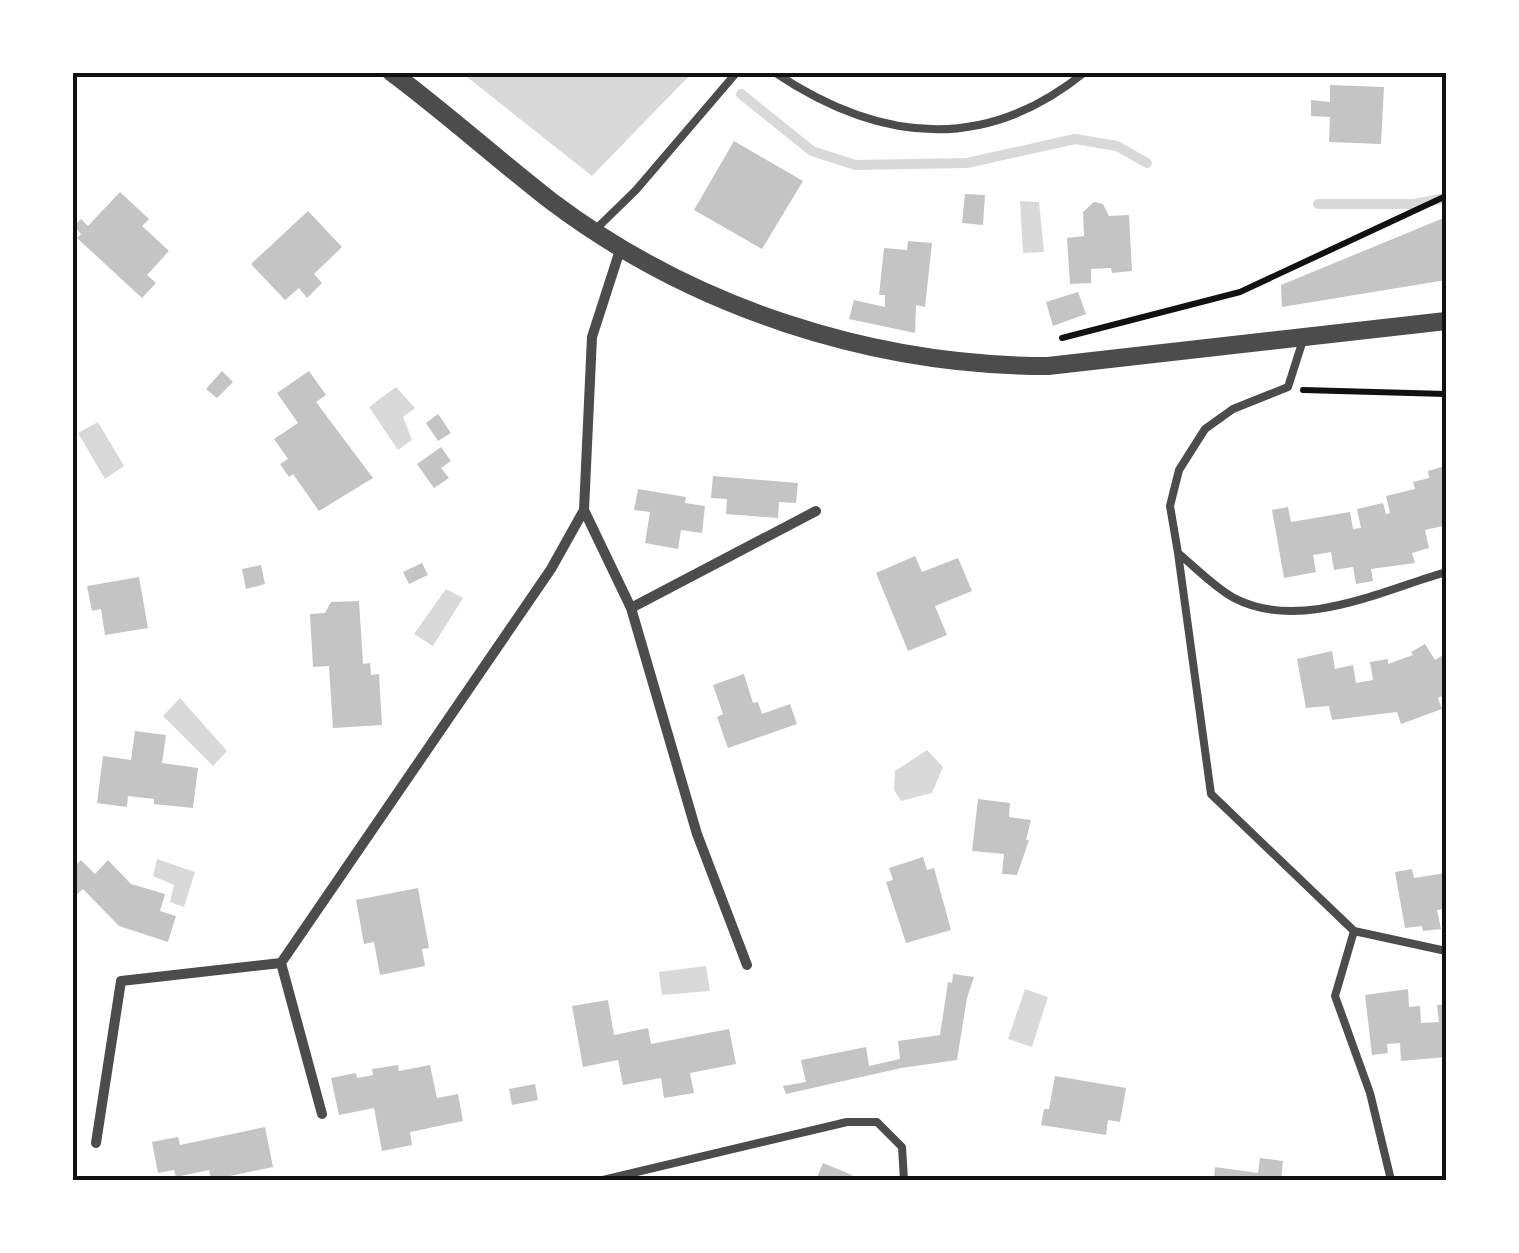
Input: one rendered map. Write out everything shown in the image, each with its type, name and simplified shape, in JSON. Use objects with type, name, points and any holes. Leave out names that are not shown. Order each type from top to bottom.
[{"type":"street","points":[[390,72],[554,203],[621,246],[688,283],[771,319],[838,340],[924,358],[990,366],[1048,366],[1446,321]]},
{"type":"street","points":[[96,1143],[120,981],[281,963],[552,569],[584,510],[592,337],[621,246]]},
{"type":"street","points":[[584,510],[631,608],[697,834],[748,966]]},
{"type":"street","points":[[631,608],[816,511]]},
{"type":"street","points":[[281,963],[322,1114]]},
{"type":"lane","points":[[596,230],[636,190],[737,72]]},
{"type":"lane","points":[[774,72],[858,118],[938,132],[1010,118],[1058,95],[1086,72]]},
{"type":"lane","points":[[1304,336],[1288,388],[1233,409],[1206,428],[1179,470],[1170,506],[1211,794],[1354,931],[1446,951]]},
{"type":"lane","points":[[1178,553],[1231,597],[1268,612],[1307,613],[1446,572]]},
{"type":"lane","points":[[1354,931],[1335,996],[1370,1093],[1391,1180]]},
{"type":"lane","points":[[603,1180],[847,1122],[877,1122],[902,1147],[904,1180]]},
{"type":"path","points":[[1048,366],[1063,336],[1240,292],[1446,196]]},
{"type":"path","points":[[1288,388],[1317,393],[1446,394]]},
{"type":"shaded area","points":[[462,73],[692,73],[592,176]]},
{"type":"shaded area","points":[[1020,201],[1039,202],[1044,252],[1023,253]]},
{"type":"shaded area","points":[[396,387],[415,408],[403,417],[412,440],[398,450],[369,407]]},
{"type":"shaded area","points":[[98,422],[124,466],[105,479],[78,433]]},
{"type":"shaded area","points":[[446,589],[463,598],[433,646],[414,634]]},
{"type":"shaded area","points":[[180,698],[227,751],[213,766],[163,716]]},
{"type":"shaded area","points":[[927,750],[943,767],[932,793],[901,801],[894,790],[895,771]]},
{"type":"shaded area","points":[[157,859],[195,872],[184,907],[170,902],[174,885],[153,876]]},
{"type":"shaded area","points":[[706,966],[710,991],[662,995],[659,972]]},
{"type":"shaded area","points":[[1025,989],[1048,997],[1032,1047],[1008,1039]]},
{"type":"building","points":[[1330,85],[1384,87],[1381,144],[1329,142],[1330,117],[1311,116],[1311,100],[1330,102]]},
{"type":"building","points":[[734,141],[803,181],[762,249],[694,210]]},
{"type":"building","points":[[120,192],[149,219],[142,226],[169,251],[147,275],[156,283],[142,298],[77,238],[81,234],[74,226],[81,219],[88,226]]},
{"type":"building","points":[[965,194],[985,195],[983,225],[962,223]]},
{"type":"building","points":[[1094,202],[1103,204],[1109,216],[1129,215],[1132,271],[1091,269],[1091,283],[1070,284],[1067,238],[1084,236],[1083,212]]},
{"type":"building","points":[[308,211],[342,247],[314,274],[322,283],[307,298],[299,288],[285,300],[251,264]]},
{"type":"building","points":[[1446,217],[1446,280],[1282,307],[1281,285]]},
{"type":"building","points":[[908,241],[932,243],[925,307],[916,305],[915,333],[849,319],[854,300],[885,307],[885,295],[879,295],[884,248],[907,250]]},
{"type":"building","points":[[1078,292],[1086,314],[1053,326],[1046,302]]},
{"type":"building","points":[[222,371],[233,382],[217,398],[206,389]]},
{"type":"building","points":[[309,371],[326,395],[316,402],[373,478],[319,511],[293,474],[289,477],[280,464],[288,459],[274,439],[298,423],[277,393]]},
{"type":"building","points":[[438,414],[451,433],[438,441],[426,423]]},
{"type":"building","points":[[441,447],[451,461],[441,468],[449,478],[434,488],[417,464]]},
{"type":"building","points":[[1445,466],[1446,536],[1443,526],[1425,530],[1429,548],[1412,553],[1415,563],[1371,569],[1373,581],[1356,584],[1353,567],[1334,570],[1331,552],[1313,555],[1316,572],[1284,578],[1272,510],[1288,507],[1291,522],[1350,512],[1353,529],[1361,528],[1357,509],[1383,503],[1386,514],[1390,513],[1386,496],[1415,489],[1413,482],[1429,478],[1428,471]]},
{"type":"building","points":[[713,476],[798,483],[796,503],[779,502],[778,518],[726,514],[727,499],[711,498]]},
{"type":"building","points":[[638,489],[686,497],[685,503],[705,506],[702,533],[681,530],[678,549],[645,543],[650,512],[634,510]]},
{"type":"building","points":[[915,556],[922,572],[958,558],[972,591],[935,606],[947,635],[908,651],[876,573]]},
{"type":"building","points":[[422,563],[428,575],[409,584],[403,572]]},
{"type":"building","points":[[261,565],[265,584],[246,589],[242,569]]},
{"type":"building","points":[[139,577],[148,628],[105,635],[101,609],[92,611],[87,586]]},
{"type":"building","points":[[359,601],[363,664],[370,663],[371,675],[379,674],[382,725],[333,728],[329,666],[313,667],[310,614],[325,613],[331,602]]},
{"type":"building","points":[[1425,644],[1435,660],[1446,653],[1446,707],[1441,696],[1438,698],[1442,709],[1401,724],[1397,712],[1332,720],[1329,706],[1306,708],[1297,659],[1332,651],[1335,669],[1353,665],[1356,683],[1373,680],[1370,662],[1388,659],[1388,664],[1413,655],[1411,652]]},
{"type":"building","points":[[744,674],[753,703],[758,702],[762,714],[790,704],[797,724],[728,748],[717,717],[723,714],[713,685]]},
{"type":"building","points":[[135,731],[166,735],[162,763],[198,768],[193,808],[154,804],[154,799],[128,796],[127,807],[97,803],[103,756],[131,760]]},
{"type":"building","points":[[978,799],[1010,803],[1009,817],[1031,820],[1017,875],[1002,874],[1004,854],[972,851]]},
{"type":"building","points":[[923,857],[927,870],[934,868],[951,930],[906,943],[886,882],[893,880],[889,868]]},
{"type":"building","points":[[81,860],[95,874],[108,860],[131,884],[165,894],[160,911],[176,916],[168,942],[119,926],[83,889],[77,894],[72,890],[72,869]]},
{"type":"building","points":[[1412,869],[1414,878],[1446,873],[1446,909],[1437,910],[1441,929],[1405,928],[1395,872]]},
{"type":"building","points":[[418,888],[429,948],[422,949],[425,966],[380,975],[374,942],[364,944],[356,900]]},
{"type":"building","points":[[953,974],[974,977],[957,1060],[901,1068],[786,1094],[783,1086],[806,1082],[801,1060],[866,1047],[869,1066],[900,1059],[898,1041],[940,1035],[948,982],[952,983]]},
{"type":"building","points":[[1408,989],[1409,1007],[1420,1006],[1421,1023],[1439,1022],[1437,1005],[1446,1004],[1446,1057],[1401,1061],[1400,1043],[1387,1044],[1388,1053],[1372,1055],[1365,995]]},
{"type":"building","points":[[608,1000],[614,1035],[648,1028],[651,1044],[729,1029],[736,1064],[690,1073],[694,1093],[664,1098],[661,1078],[623,1085],[618,1060],[583,1067],[572,1006]]},
{"type":"building","points":[[398,1065],[399,1071],[430,1065],[437,1098],[458,1094],[463,1121],[410,1132],[412,1145],[382,1151],[374,1108],[339,1115],[331,1078],[356,1073],[357,1078],[373,1075],[372,1069]]},
{"type":"building","points":[[1055,1076],[1126,1088],[1120,1122],[1108,1120],[1106,1135],[1041,1125],[1044,1109],[1049,1109]]},
{"type":"building","points":[[535,1084],[538,1100],[512,1105],[509,1089]]},
{"type":"building","points":[[265,1127],[273,1167],[211,1180],[209,1170],[176,1177],[174,1170],[158,1173],[152,1142],[178,1137],[180,1145]]},
{"type":"building","points":[[1260,1158],[1283,1161],[1281,1180],[1214,1180],[1215,1167],[1258,1173]]},
{"type":"building","points":[[823,1163],[852,1175],[850,1180],[816,1180]]},
{"type":"waterway","points":[[741,94],[812,151],[855,165],[967,163],[1075,139],[1117,146],[1147,163]]},
{"type":"waterway","points":[[1318,204],[1414,204],[1441,199]]}]
